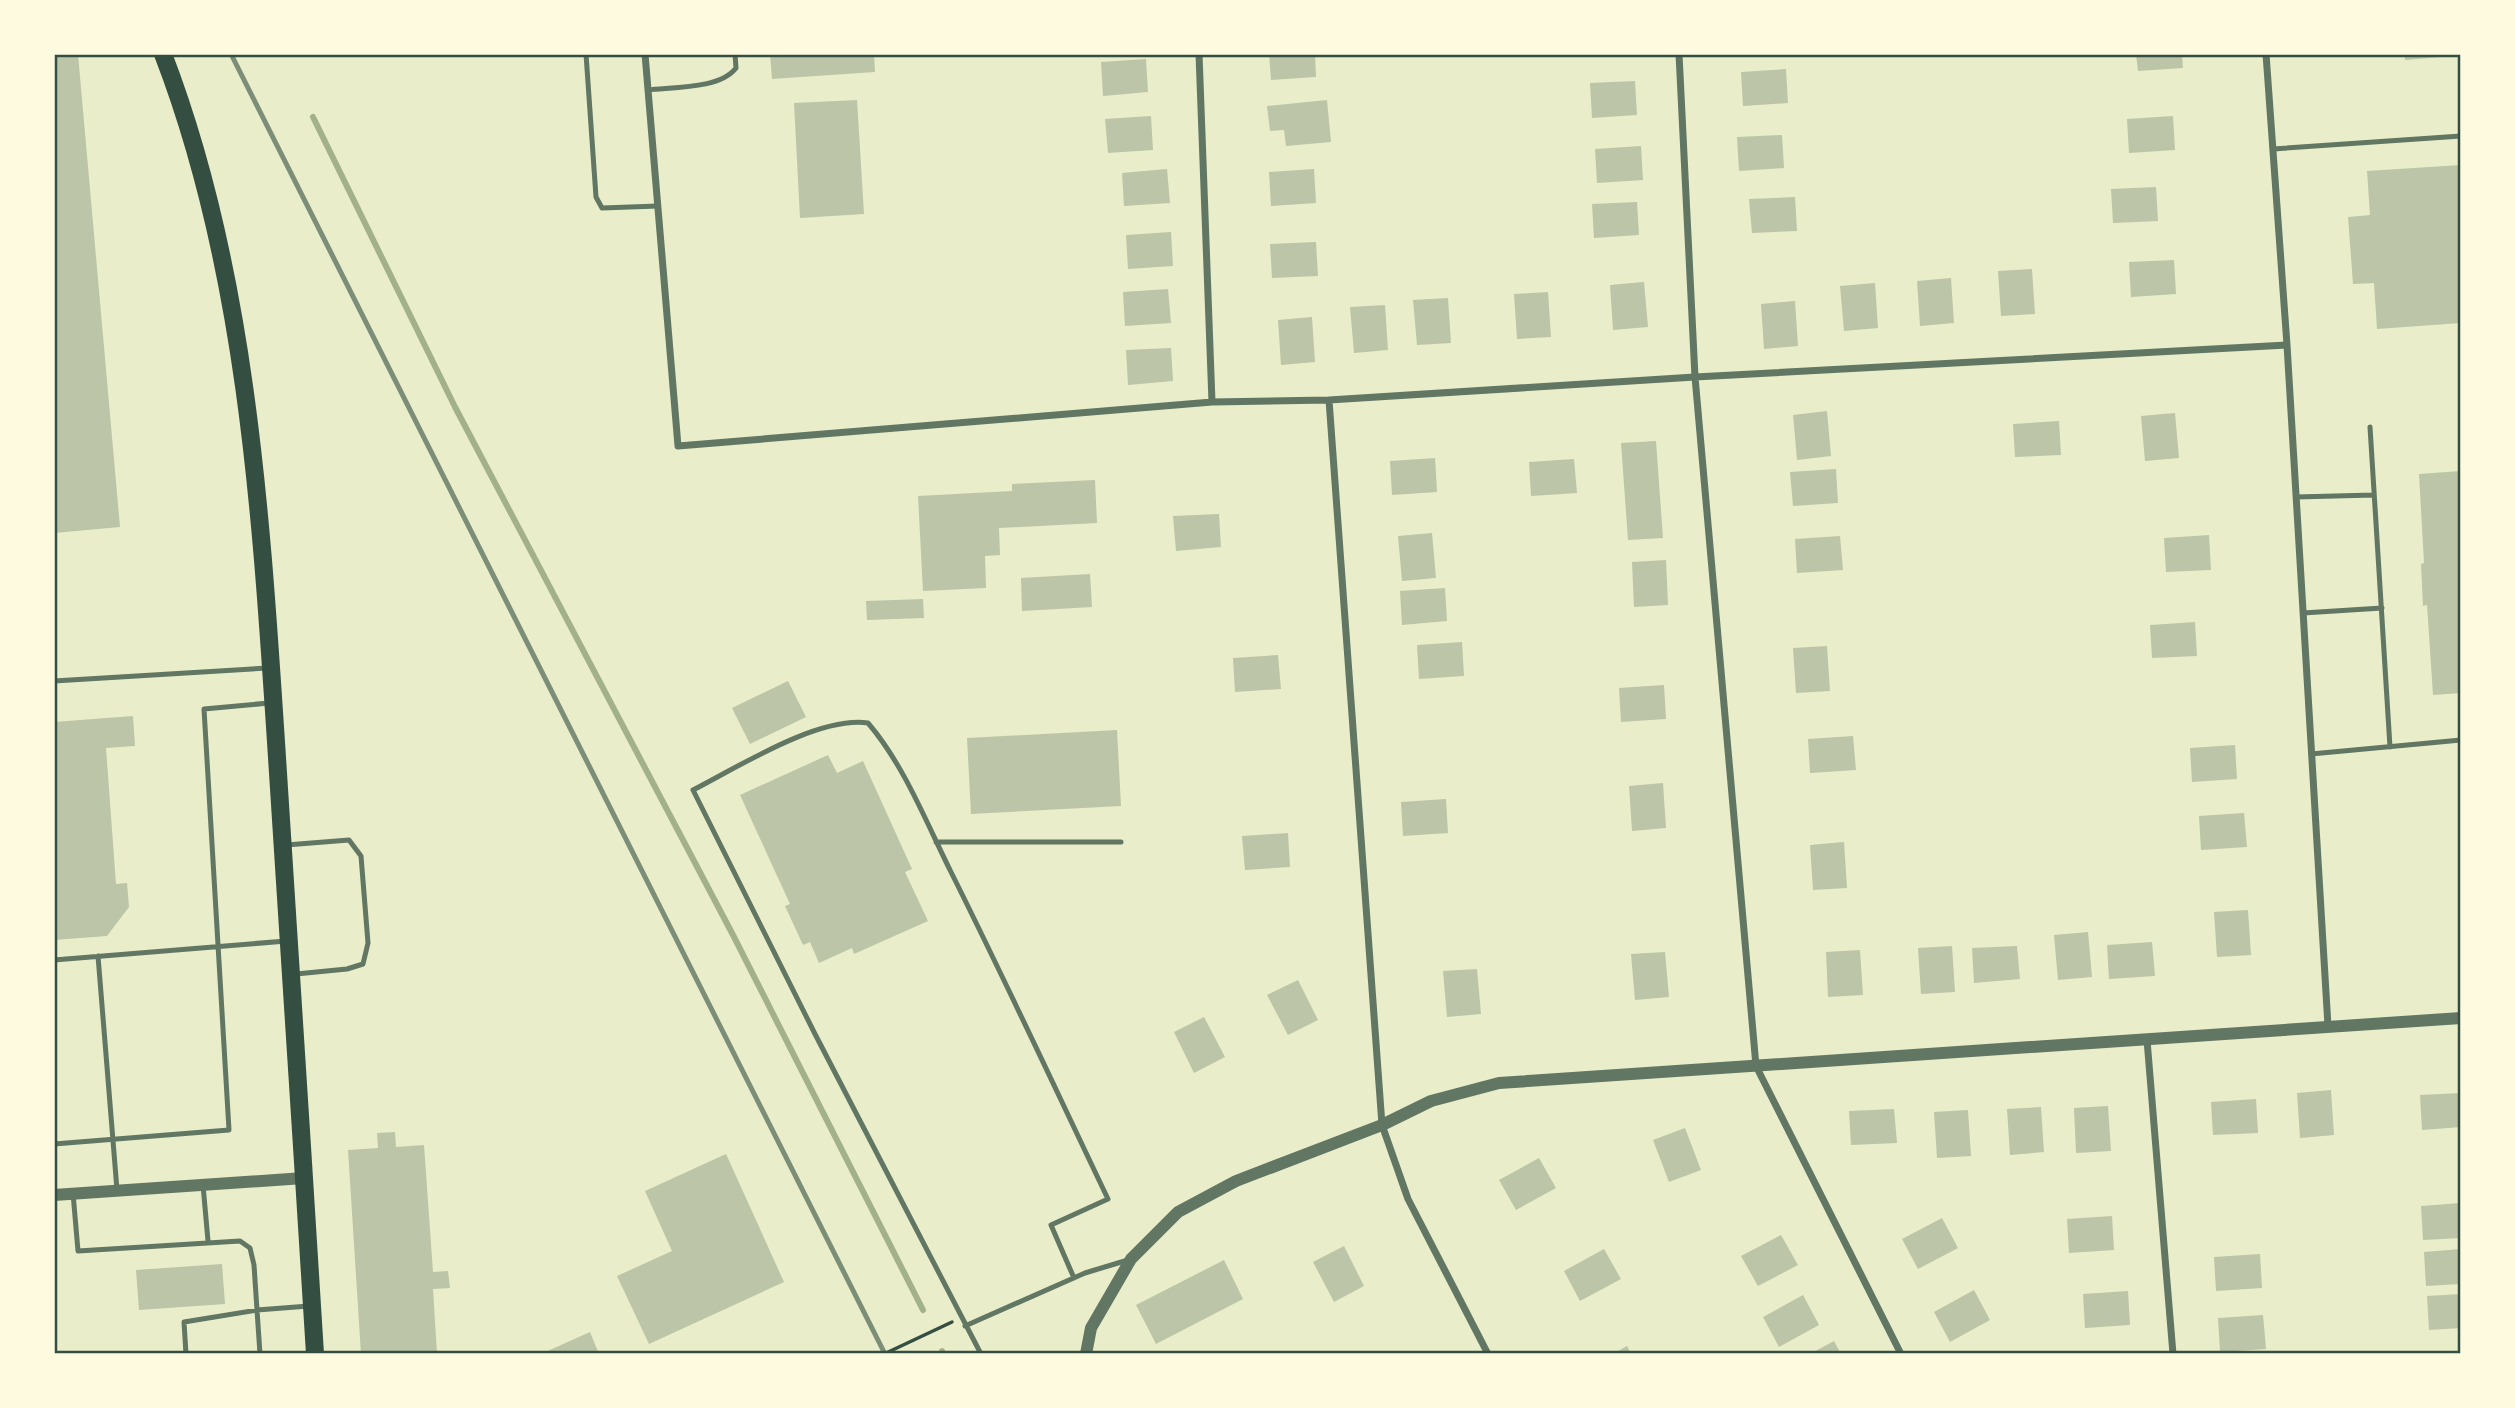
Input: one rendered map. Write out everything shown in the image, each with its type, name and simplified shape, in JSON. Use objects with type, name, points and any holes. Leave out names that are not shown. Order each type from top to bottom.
[{"type":"main road","points":[[163,54],[180,97],[213,208],[238,350],[256,480],[274,703],[315,1354]]},
{"type":"street","points":[[645,54],[678,446],[1212,402],[1329,400],[2287,345]]},
{"type":"street","points":[[1199,54],[1212,402]]},
{"type":"street","points":[[1679,54],[1695,377],[1756,1066],[1901,1354]]},
{"type":"street","points":[[2266,54],[2287,345],[2328,1027]]},
{"type":"street","points":[[1329,400],[1382,1125],[1408,1199],[1488,1354]]},
{"type":"street","points":[[1086,1354],[1091,1328],[1131,1259],[1178,1212],[1236,1181],[1382,1125],[1431,1101],[1499,1083],[2461,1018]]},
{"type":"street","points":[[2147,1040],[2173,1354]]},
{"type":"street","points":[[54,1195],[303,1178]]},
{"type":"lane","points":[[586,54],[597,197],[602,208],[658,206]]},
{"type":"lane","points":[[648,90],[719,82],[730,76],[736,68],[734,54]]},
{"type":"lane","points":[[2273,149],[2461,136]]},
{"type":"lane","points":[[2370,427],[2390,747]]},
{"type":"lane","points":[[2296,497],[2375,495]]},
{"type":"lane","points":[[2303,613],[2382,608]]},
{"type":"lane","points":[[54,681],[271,668]]},
{"type":"lane","points":[[54,1144],[229,1130],[205,709],[274,703]]},
{"type":"lane","points":[[981,1354],[815,1034],[693,790],[792,738],[853,721],[868,723],[904,778],[996,963],[1108,1199],[1051,1225],[1073,1278]]},
{"type":"lane","points":[[2311,754],[2461,740]]},
{"type":"lane","points":[[283,846],[349,840],[361,856],[369,943],[363,964],[347,969],[291,975]]},
{"type":"lane","points":[[936,842],[1121,842]]},
{"type":"lane","points":[[54,960],[289,940]]},
{"type":"lane","points":[[98,956],[117,1190]]},
{"type":"lane","points":[[203,1185],[208,1241]]},
{"type":"lane","points":[[73,1194],[78,1251],[208,1241],[240,1241],[250,1248],[254,1265],[260,1354]]},
{"type":"lane","points":[[965,1326],[1073,1278],[1131,1259]]},
{"type":"lane","points":[[186,1354],[184,1322],[257,1310],[312,1306]]},
{"type":"path","points":[[884,1354],[961,1317]]},
{"type":"building","points":[[54,54],[78,54],[120,527],[54,533]]},
{"type":"building","points":[[770,54],[874,54],[875,72],[772,79]]},
{"type":"building","points":[[1269,54],[1315,54],[1316,77],[1271,80]]},
{"type":"building","points":[[2136,54],[2182,54],[2183,68],[2138,71]]},
{"type":"building","points":[[2405,54],[2453,54],[2453,56],[2405,60]]},
{"type":"building","points":[[1146,59],[1148,92],[1103,96],[1101,62]]},
{"type":"building","points":[[1786,69],[1788,103],[1743,106],[1741,72]]},
{"type":"building","points":[[1635,81],[1637,115],[1592,118],[1590,83]]},
{"type":"building","points":[[857,100],[864,214],[800,218],[794,103]]},
{"type":"building","points":[[1327,100],[1331,142],[1286,146],[1284,130],[1270,131],[1267,106]]},
{"type":"building","points":[[1151,116],[1153,150],[1108,153],[1105,119]]},
{"type":"building","points":[[2173,116],[2175,150],[2129,153],[2127,119]]},
{"type":"building","points":[[1782,135],[1784,168],[1739,171],[1737,137]]},
{"type":"building","points":[[1641,146],[1643,180],[1597,183],[1595,149]]},
{"type":"building","points":[[2461,165],[2461,323],[2377,329],[2374,283],[2353,284],[2348,217],[2370,215],[2367,171]]},
{"type":"building","points":[[1167,169],[1170,203],[1124,206],[1122,173]]},
{"type":"building","points":[[1314,169],[1316,203],[1271,206],[1269,172]]},
{"type":"building","points":[[2156,187],[2158,221],[2113,223],[2111,189]]},
{"type":"building","points":[[1795,197],[1797,231],[1752,233],[1749,199]]},
{"type":"building","points":[[1637,202],[1639,235],[1594,238],[1592,204]]},
{"type":"building","points":[[1171,232],[1173,266],[1128,269],[1126,235]]},
{"type":"building","points":[[1316,242],[1318,276],[1272,278],[1270,244]]},
{"type":"building","points":[[2174,260],[2176,294],[2131,297],[2129,262]]},
{"type":"building","points":[[2032,269],[2035,314],[2001,316],[1998,271]]},
{"type":"building","points":[[1951,278],[1954,323],[1920,326],[1917,281]]},
{"type":"building","points":[[1644,282],[1648,327],[1613,330],[1610,285]]},
{"type":"building","points":[[1875,283],[1878,328],[1844,331],[1840,286]]},
{"type":"building","points":[[1168,289],[1171,323],[1125,326],[1123,292]]},
{"type":"building","points":[[1548,292],[1551,337],[1517,339],[1514,294]]},
{"type":"building","points":[[1448,298],[1451,343],[1417,345],[1413,300]]},
{"type":"building","points":[[1795,301],[1798,346],[1764,349],[1761,304]]},
{"type":"building","points":[[1385,305],[1388,350],[1354,353],[1350,307]]},
{"type":"building","points":[[1312,317],[1315,362],[1281,365],[1278,320]]},
{"type":"building","points":[[1171,348],[1173,381],[1128,385],[1126,350]]},
{"type":"building","points":[[1827,411],[1831,456],[1797,460],[1793,415]]},
{"type":"building","points":[[2175,413],[2179,458],[2145,461],[2141,416]]},
{"type":"building","points":[[2059,421],[2061,455],[2015,457],[2013,424]]},
{"type":"building","points":[[1656,441],[1663,538],[1628,540],[1621,443]]},
{"type":"building","points":[[1435,458],[1437,492],[1392,495],[1390,461]]},
{"type":"building","points":[[1574,459],[1577,493],[1531,496],[1529,462]]},
{"type":"building","points":[[1836,469],[1838,503],[1793,506],[1790,472]]},
{"type":"building","points":[[2461,471],[2461,693],[2433,695],[2427,605],[2423,606],[2421,564],[2424,563],[2419,474]]},
{"type":"building","points":[[1095,480],[1097,523],[999,528],[1000,555],[985,556],[986,588],[923,591],[918,496],[1012,491],[1012,484]]},
{"type":"building","points":[[1219,514],[1221,547],[1176,551],[1173,516]]},
{"type":"building","points":[[1432,533],[1436,578],[1402,581],[1398,536]]},
{"type":"building","points":[[2209,535],[2211,570],[2166,572],[2164,538]]},
{"type":"building","points":[[1840,536],[1843,570],[1797,573],[1795,539]]},
{"type":"building","points":[[1666,560],[1668,605],[1634,607],[1632,562]]},
{"type":"building","points":[[1090,574],[1092,607],[1022,611],[1021,578]]},
{"type":"building","points":[[1445,588],[1447,621],[1402,625],[1400,591]]},
{"type":"building","points":[[923,599],[924,618],[867,620],[866,601]]},
{"type":"building","points":[[2195,622],[2197,656],[2152,658],[2150,625]]},
{"type":"building","points":[[1462,642],[1464,676],[1419,679],[1417,645]]},
{"type":"building","points":[[1827,646],[1830,691],[1796,693],[1793,648]]},
{"type":"building","points":[[1278,655],[1281,689],[1235,692],[1233,658]]},
{"type":"building","points":[[788,681],[806,717],[750,744],[732,708]]},
{"type":"building","points":[[1664,685],[1666,719],[1621,722],[1619,688]]},
{"type":"building","points":[[133,716],[135,746],[106,748],[116,884],[127,883],[129,907],[107,936],[54,940],[54,722]]},
{"type":"building","points":[[1117,730],[1121,806],[971,814],[967,738]]},
{"type":"building","points":[[1853,736],[1856,770],[1810,773],[1808,739]]},
{"type":"building","points":[[2235,745],[2237,779],[2192,782],[2190,748]]},
{"type":"building","points":[[828,755],[837,773],[863,761],[912,869],[905,872],[928,921],[854,954],[852,948],[819,963],[810,942],[803,945],[785,906],[790,904],[740,795]]},
{"type":"building","points":[[1663,783],[1666,828],[1632,831],[1629,786]]},
{"type":"building","points":[[1446,799],[1448,833],[1403,836],[1401,802]]},
{"type":"building","points":[[2244,813],[2247,847],[2201,850],[2199,816]]},
{"type":"building","points":[[1288,833],[1290,867],[1245,870],[1242,836]]},
{"type":"building","points":[[1844,842],[1847,888],[1813,890],[1810,845]]},
{"type":"building","points":[[2248,910],[2251,955],[2217,957],[2214,912]]},
{"type":"building","points":[[2088,932],[2092,977],[2058,980],[2054,935]]},
{"type":"building","points":[[2152,942],[2155,976],[2109,979],[2107,945]]},
{"type":"building","points":[[1952,946],[1955,992],[1921,994],[1918,948]]},
{"type":"building","points":[[2017,946],[2020,979],[1974,983],[1972,948]]},
{"type":"building","points":[[1860,950],[1863,995],[1828,997],[1826,952]]},
{"type":"building","points":[[1665,952],[1669,997],[1635,1000],[1631,954]]},
{"type":"building","points":[[1477,969],[1481,1014],[1447,1017],[1443,971]]},
{"type":"building","points":[[1298,980],[1318,1020],[1288,1035],[1267,995]]},
{"type":"building","points":[[1204,1017],[1225,1057],[1194,1073],[1174,1032]]},
{"type":"building","points":[[2331,1090],[2334,1135],[2300,1138],[2297,1093]]},
{"type":"building","points":[[2461,1093],[2461,1127],[2422,1130],[2420,1095]]},
{"type":"building","points":[[2256,1099],[2258,1133],[2213,1135],[2211,1102]]},
{"type":"building","points":[[2108,1106],[2111,1151],[2076,1153],[2074,1108]]},
{"type":"building","points":[[2041,1107],[2044,1152],[2010,1155],[2007,1109]]},
{"type":"building","points":[[1894,1109],[1897,1143],[1851,1145],[1849,1111]]},
{"type":"building","points":[[1968,1110],[1971,1156],[1937,1158],[1934,1112]]},
{"type":"building","points":[[1685,1128],[1701,1170],[1669,1182],[1653,1140]]},
{"type":"building","points":[[395,1132],[396,1147],[424,1145],[433,1272],[448,1271],[450,1288],[433,1289],[437,1354],[361,1354],[348,1150],[378,1148],[377,1133]]},
{"type":"building","points":[[726,1154],[784,1282],[649,1344],[617,1276],[672,1251],[645,1191]]},
{"type":"building","points":[[1539,1158],[1556,1188],[1516,1210],[1499,1180]]},
{"type":"building","points":[[2461,1203],[2461,1238],[2423,1240],[2421,1206]]},
{"type":"building","points":[[2112,1216],[2114,1250],[2069,1253],[2067,1219]]},
{"type":"building","points":[[1942,1218],[1958,1248],[1918,1269],[1902,1239]]},
{"type":"building","points":[[1781,1235],[1798,1265],[1758,1286],[1741,1256]]},
{"type":"building","points":[[1344,1246],[1364,1286],[1334,1302],[1313,1262]]},
{"type":"building","points":[[1604,1249],[1621,1279],[1580,1301],[1564,1271]]},
{"type":"building","points":[[2461,1249],[2461,1284],[2426,1286],[2424,1252]]},
{"type":"building","points":[[2260,1254],[2262,1288],[2216,1291],[2214,1257]]},
{"type":"building","points":[[1224,1260],[1243,1299],[1156,1344],[1136,1305]]},
{"type":"building","points":[[222,1264],[225,1304],[139,1310],[136,1270]]},
{"type":"building","points":[[1974,1290],[1990,1320],[1950,1342],[1934,1312]]},
{"type":"building","points":[[2128,1291],[2130,1325],[2085,1328],[2083,1294]]},
{"type":"building","points":[[2461,1294],[2461,1328],[2429,1330],[2427,1296]]},
{"type":"building","points":[[1803,1295],[1819,1325],[1779,1347],[1763,1317]]},
{"type":"building","points":[[2263,1315],[2266,1349],[2220,1352],[2218,1318]]},
{"type":"building","points":[[590,1332],[599,1354],[541,1354]]},
{"type":"building","points":[[1834,1341],[1841,1354],[1810,1354]]},
{"type":"building","points":[[1627,1346],[1631,1354],[1613,1354]]},
{"type":"waterway","points":[[313,117],[455,407],[733,935],[923,1310]]},
{"type":"railway","points":[[231,54],[885,1354]]}]
